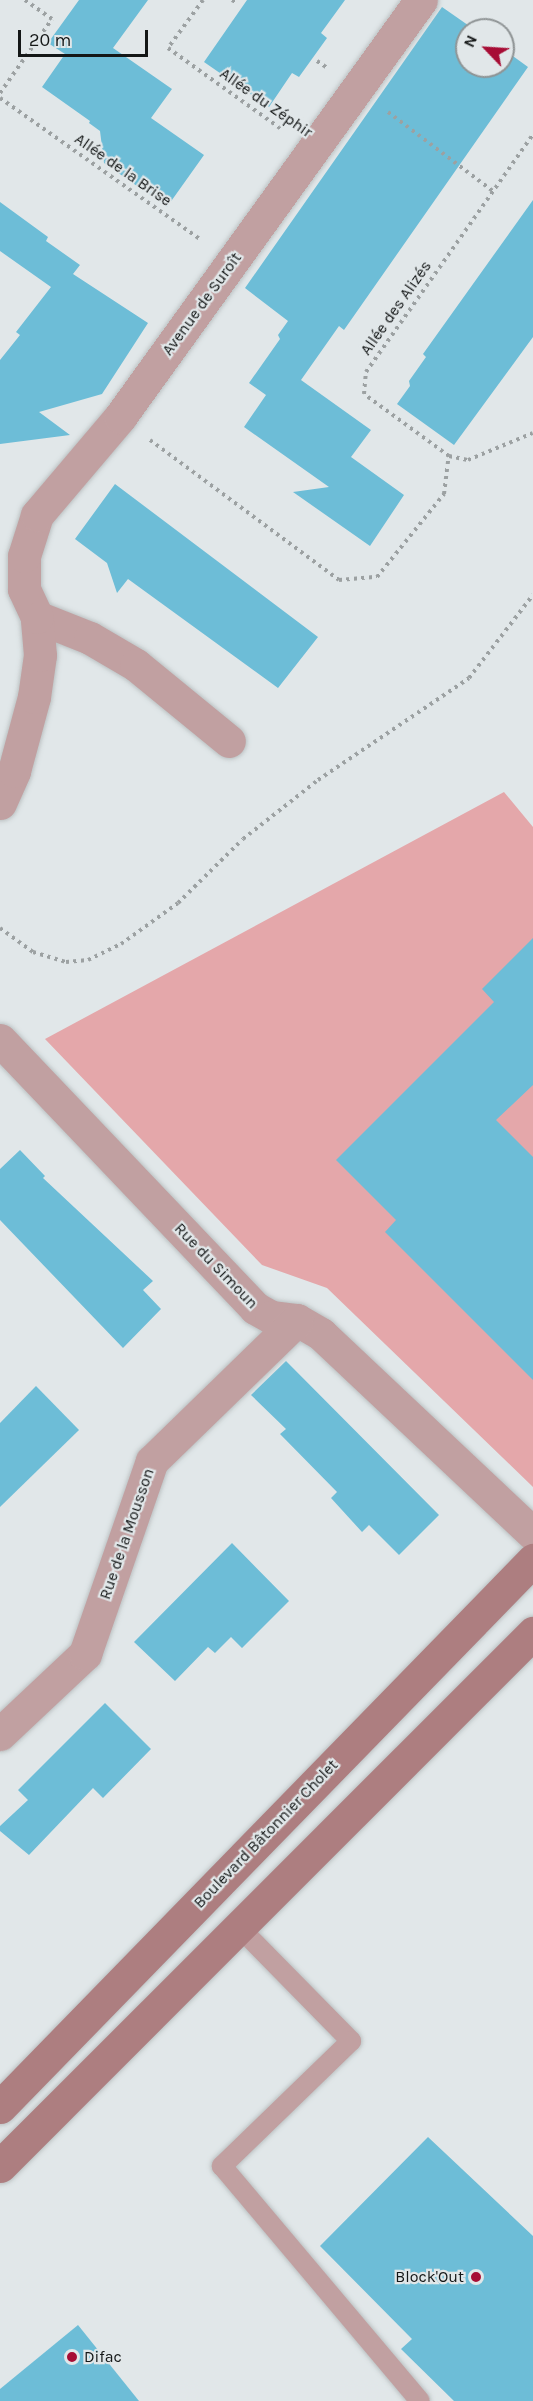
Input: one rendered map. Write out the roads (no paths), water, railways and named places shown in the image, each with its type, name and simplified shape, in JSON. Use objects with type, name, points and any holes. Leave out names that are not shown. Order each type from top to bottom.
[{"type":"street","name":"Avenue de Suroît","points":[[0,803],[14,771],[34,697],[40,655],[37,617],[24,589],[24,556],[37,515],[120,417],[421,0]]},
{"type":"street","points":[[37,617],[90,638],[136,665],[229,741]]},
{"type":"street","name":"Rue du Simoun","points":[[0,1040],[255,1308],[272,1317],[297,1320],[321,1334],[533,1534]]},
{"type":"street","name":"Rue de la Mousson","points":[[0,1734],[85,1654],[152,1461],[297,1320]]},
{"type":"street","name":"Boulevard Bâtonnier Cholet","points":[[0,2107],[533,1560]]},
{"type":"street","points":[[0,2166],[533,1633]]},
{"type":"lane","points":[[239,1928],[351,2041],[222,2166],[420,2401]]},
{"type":"place","name":"Block'Out","points":[[476,2277]]},
{"type":"place","name":"Difac","points":[[72,2357]]}]
